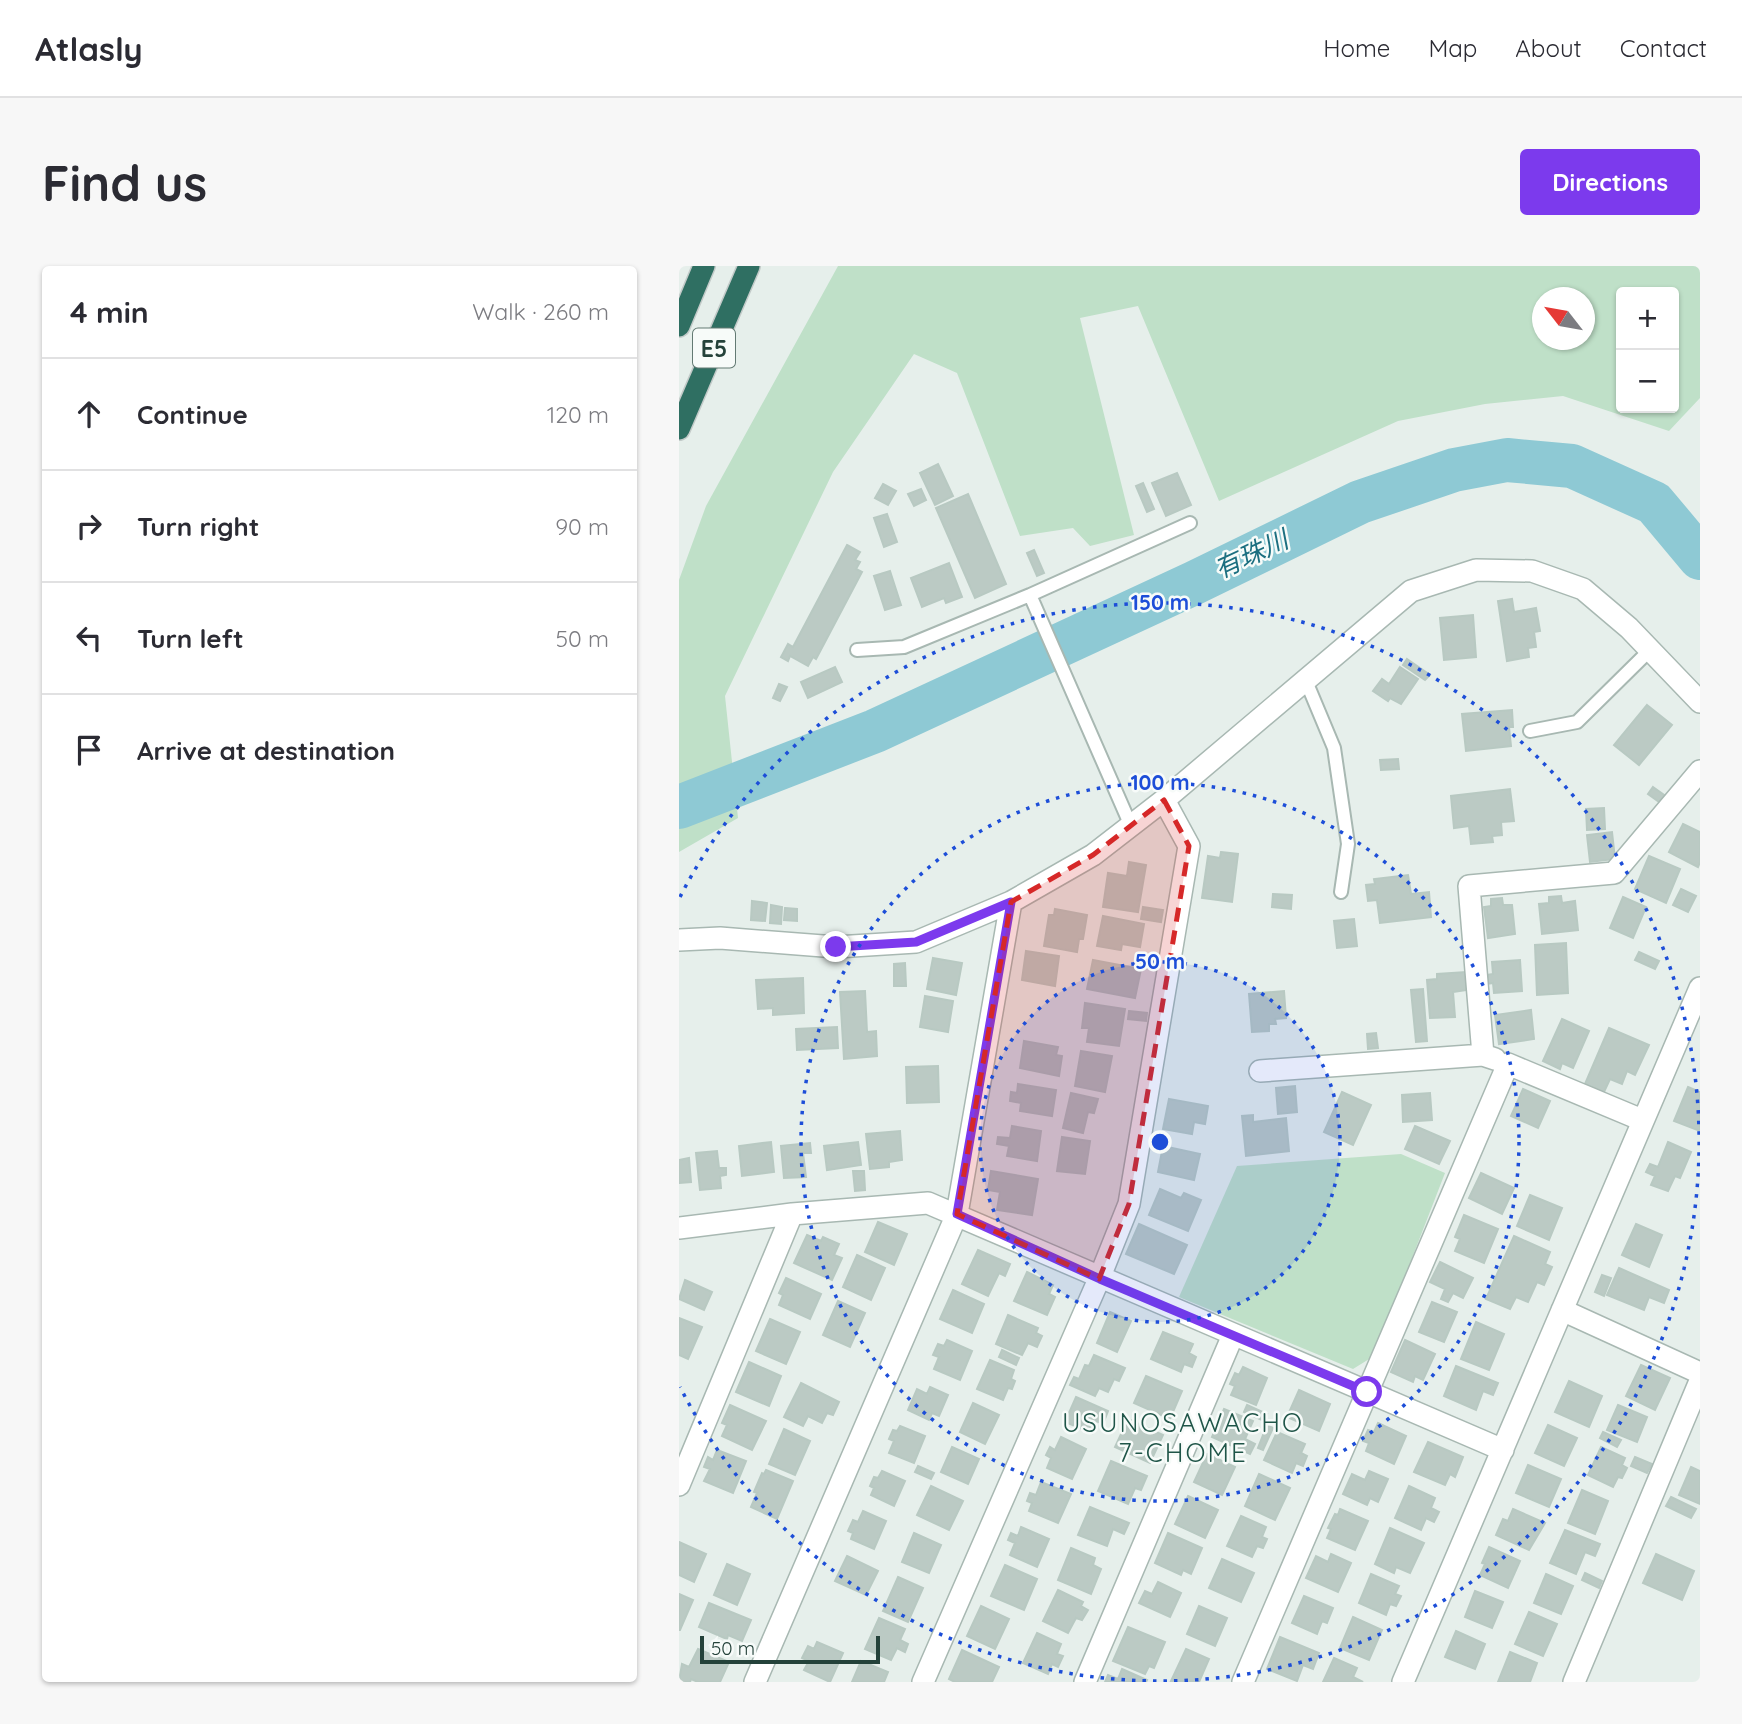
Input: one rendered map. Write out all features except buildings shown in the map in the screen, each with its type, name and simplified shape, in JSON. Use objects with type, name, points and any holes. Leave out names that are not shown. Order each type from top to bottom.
[{"type":"highway","name":"E5","points":[[679,326],[705,266]]},
{"type":"highway","name":"E5","points":[[679,429],[749,266]]},
{"type":"street","points":[[679,940],[720,939],[836,947],[916,942],[1011,902],[1093,855],[1131,826],[1411,591],[1476,569],[1532,571],[1583,589],[1629,628],[1700,702]]},
{"type":"street","points":[[1483,1055],[1469,886],[1614,873],[1700,771]]},
{"type":"street","points":[[923,1682],[1100,1279],[1129,1204],[1189,846],[1164,800]]},
{"type":"street","points":[[755,1682],[957,1214],[1011,902]]},
{"type":"street","points":[[1403,1682],[1700,988]]},
{"type":"street","points":[[1261,1071],[1483,1055],[1642,1120]]},
{"type":"street","points":[[1243,1682],[1509,1064]]},
{"type":"street","points":[[679,1228],[792,1214],[928,1203],[1503,1450]]},
{"type":"street","points":[[679,1485],[792,1214]]},
{"type":"street","points":[[1562,1310],[1700,1373]]},
{"type":"street","points":[[1085,1682],[1234,1335]]},
{"type":"street","points":[[1574,1682],[1700,1381]]},
{"type":"lane","points":[[857,650],[904,647],[1030,595],[1190,523]]},
{"type":"lane","points":[[1030,595],[1131,826]]},
{"type":"lane","points":[[1530,732],[1577,722],[1650,650]]},
{"type":"lane","points":[[1306,681],[1333,748],[1348,844],[1341,892]]},
{"type":"highlighted area","points":[[1164,800],[1189,846],[1129,1204],[1099,1279],[957,1214],[1011,902],[1093,855]]},
{"type":"green space","points":[[838,266],[1700,266],[1700,398],[1669,431],[1563,396],[1485,404],[1398,421],[1219,501],[1138,306],[1080,318],[1134,535],[1090,546],[1073,528],[1020,536],[957,373],[914,354],[833,472],[725,696],[738,818],[679,852],[679,580],[706,506]]},
{"type":"green space","points":[[1401,1154],[1445,1173],[1374,1356],[1353,1369],[1179,1297],[1237,1166]]},
{"type":"waterway","name":"有珠川","points":[[679,807],[875,731],[1194,583],[1360,502],[1454,470],[1507,460],[1572,466],[1654,503],[1700,558]]},
{"type":"district","name":"USUNOSAWACHO 7-CHOME","points":[[1183,1437]]},
{"type":"route","points":[[836,947],[916,942],[1011,902],[957,1214],[1100,1279],[1367,1392]]}]
